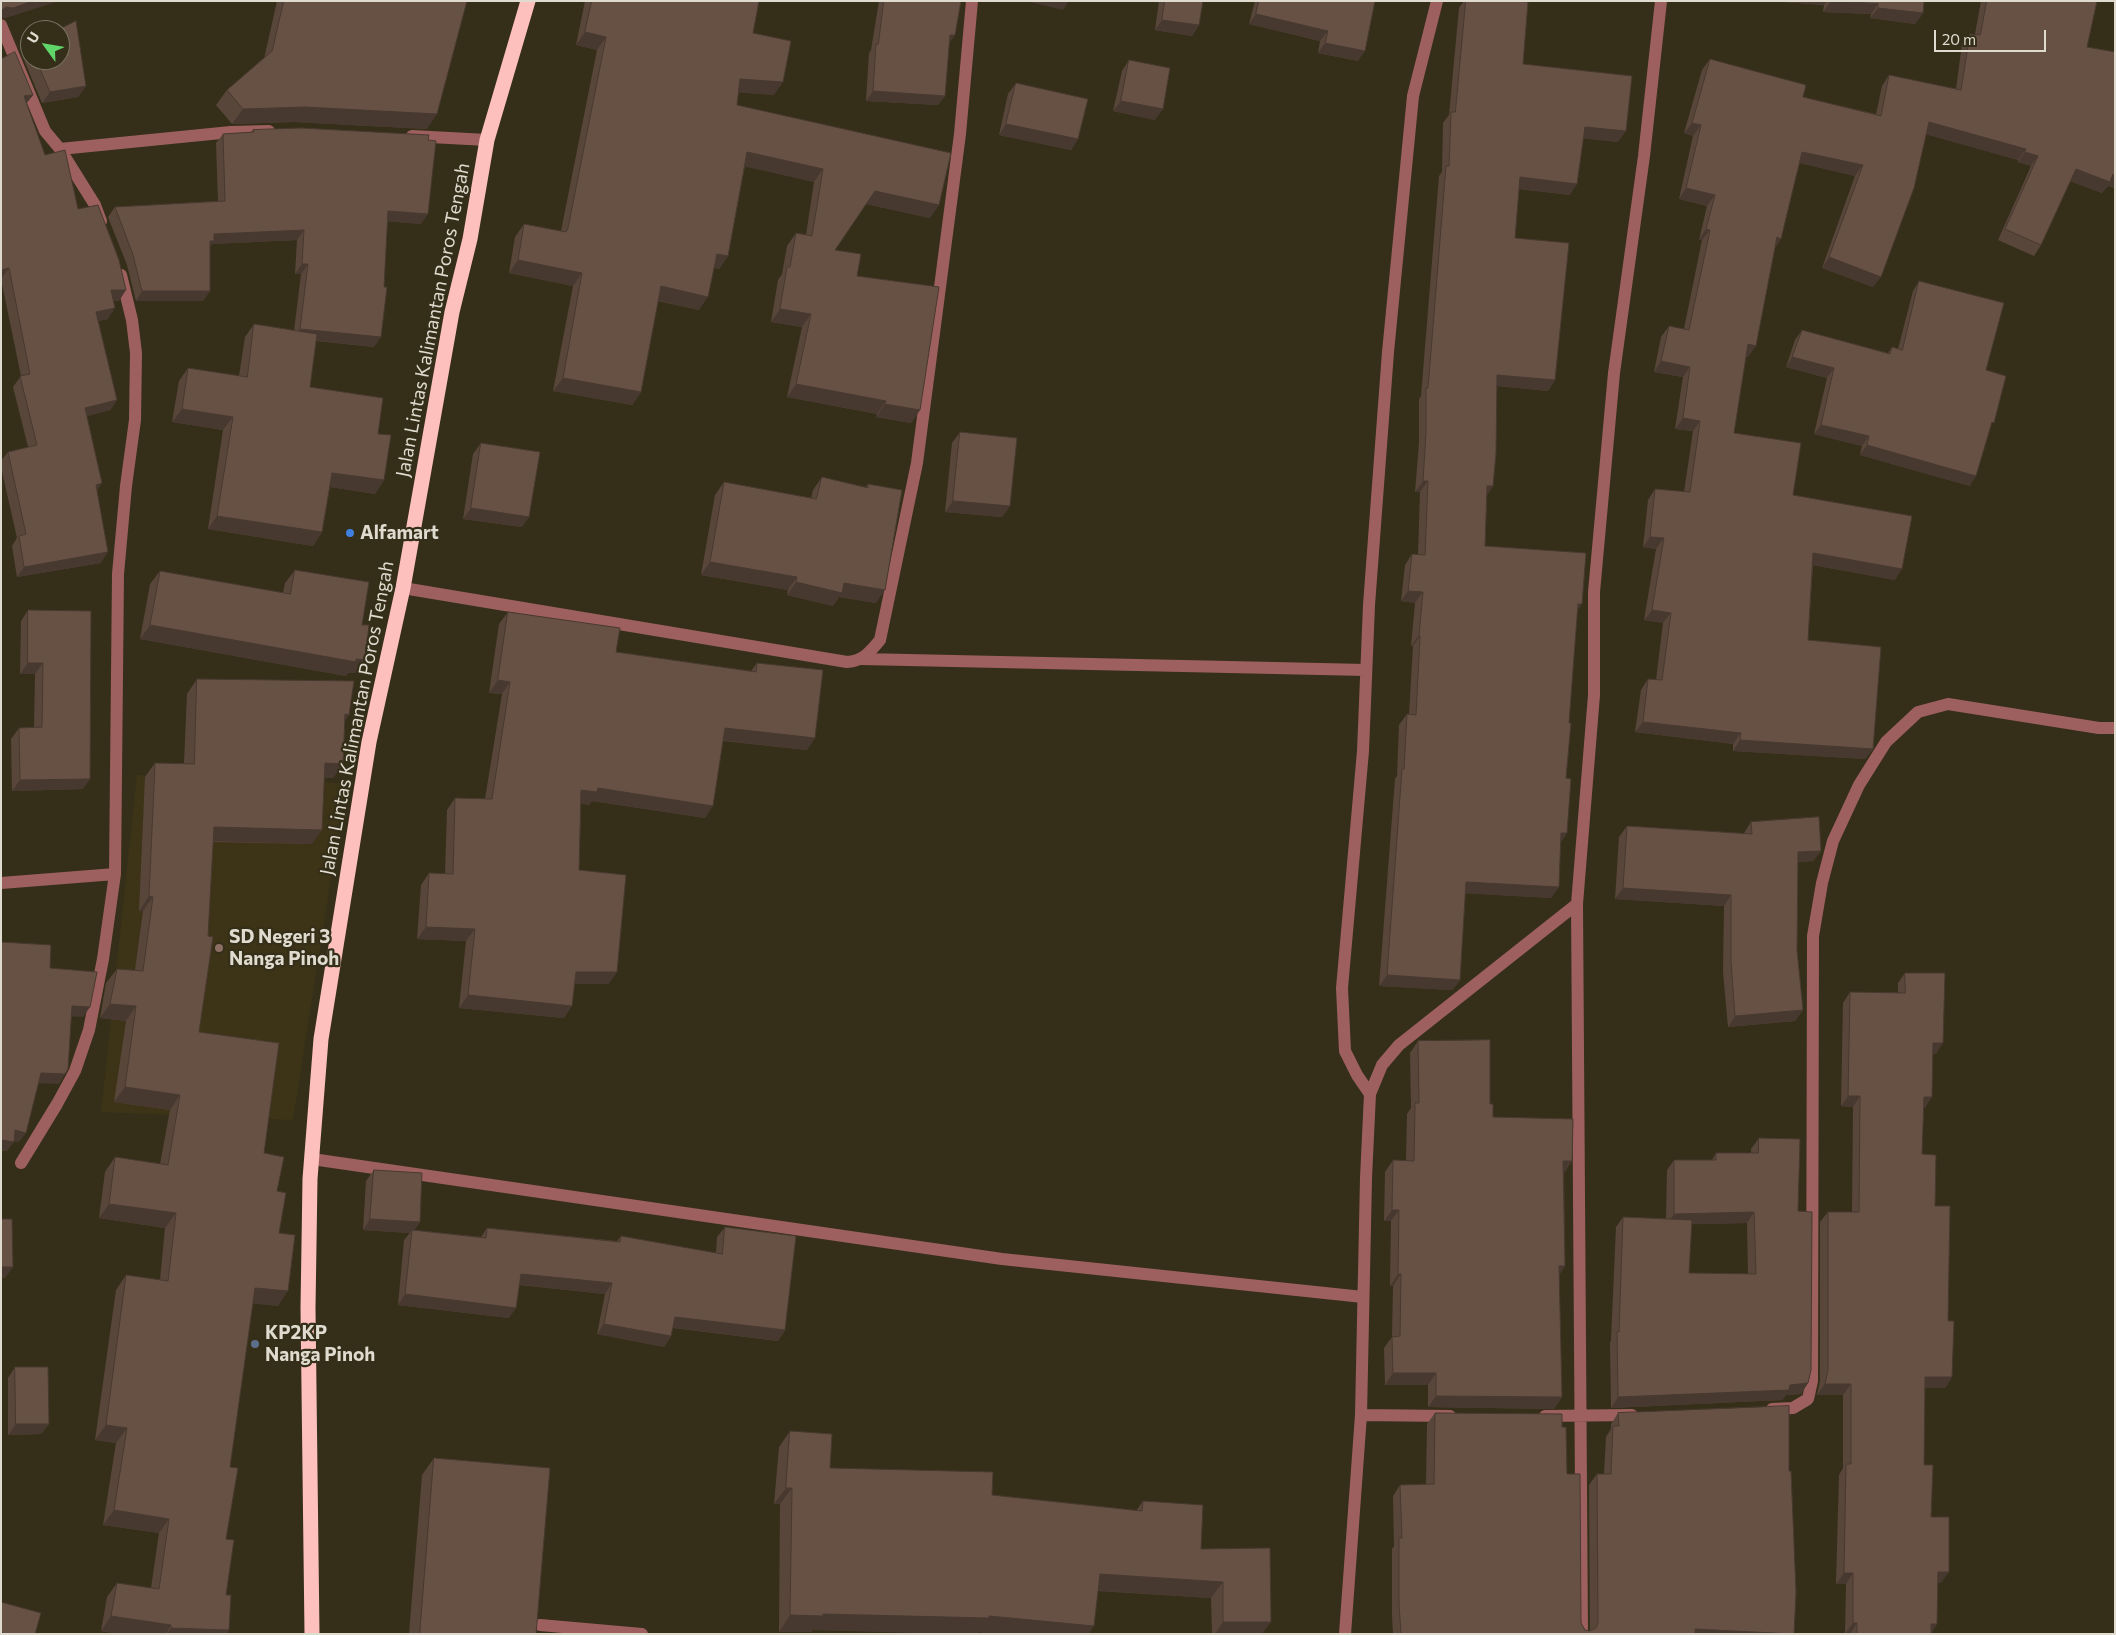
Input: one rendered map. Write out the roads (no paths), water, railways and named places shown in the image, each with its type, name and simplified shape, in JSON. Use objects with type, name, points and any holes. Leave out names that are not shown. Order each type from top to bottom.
[{"type":"highway","name":"Jalan Lintas Kalimantan Poros Tengah","points":[[312,1634],[308,1308],[312,1159],[322,1029],[369,742],[403,588],[452,312],[470,239],[487,140],[528,1]]},
{"type":"street","points":[[862,659],[880,640],[917,463],[960,134],[972,1]]},
{"type":"street","points":[[1370,1094],[1356,1076],[1345,1051],[1342,988],[1363,752],[1369,604],[1388,352],[1413,96],[1437,1]]},
{"type":"street","points":[[1582,1634],[1577,904],[1594,695],[1595,582],[1614,373],[1644,156],[1661,1]]},
{"type":"street","points":[[1,28],[45,131],[60,149],[95,205],[105,232]]},
{"type":"street","points":[[60,149],[231,132],[285,130]]},
{"type":"street","points":[[400,135],[487,140]]},
{"type":"street","points":[[21,1163],[75,1071],[89,1030],[103,959],[115,874],[118,574],[126,486],[135,420],[136,353],[132,320],[116,259]]},
{"type":"street","points":[[403,588],[847,662],[862,659],[1366,670]]},
{"type":"street","points":[[1755,1410],[1793,1408],[1808,1399],[1812,1381],[1813,936],[1822,883],[1833,841],[1859,785],[1886,742],[1918,712],[1948,704],[2099,728],[2115,728]]},
{"type":"street","points":[[1,883],[115,874]]},
{"type":"street","points":[[1345,1634],[1361,1415],[1370,1094],[1382,1066],[1399,1045],[1577,904]]},
{"type":"street","points":[[312,1159],[1002,1259],[1363,1297]]},
{"type":"street","points":[[1533,1416],[1581,1417],[1649,1414]]},
{"type":"street","points":[[1361,1415],[1466,1416]]},
{"type":"street","points":[[540,1625],[642,1634]]},
{"type":"place","name":"Alfamart","points":[[350,533]]},
{"type":"place","name":"SD Negeri 3 Nanga Pinoh","points":[[219,948]]},
{"type":"place","name":"KP2KP Nanga Pinoh","points":[[255,1344]]}]
